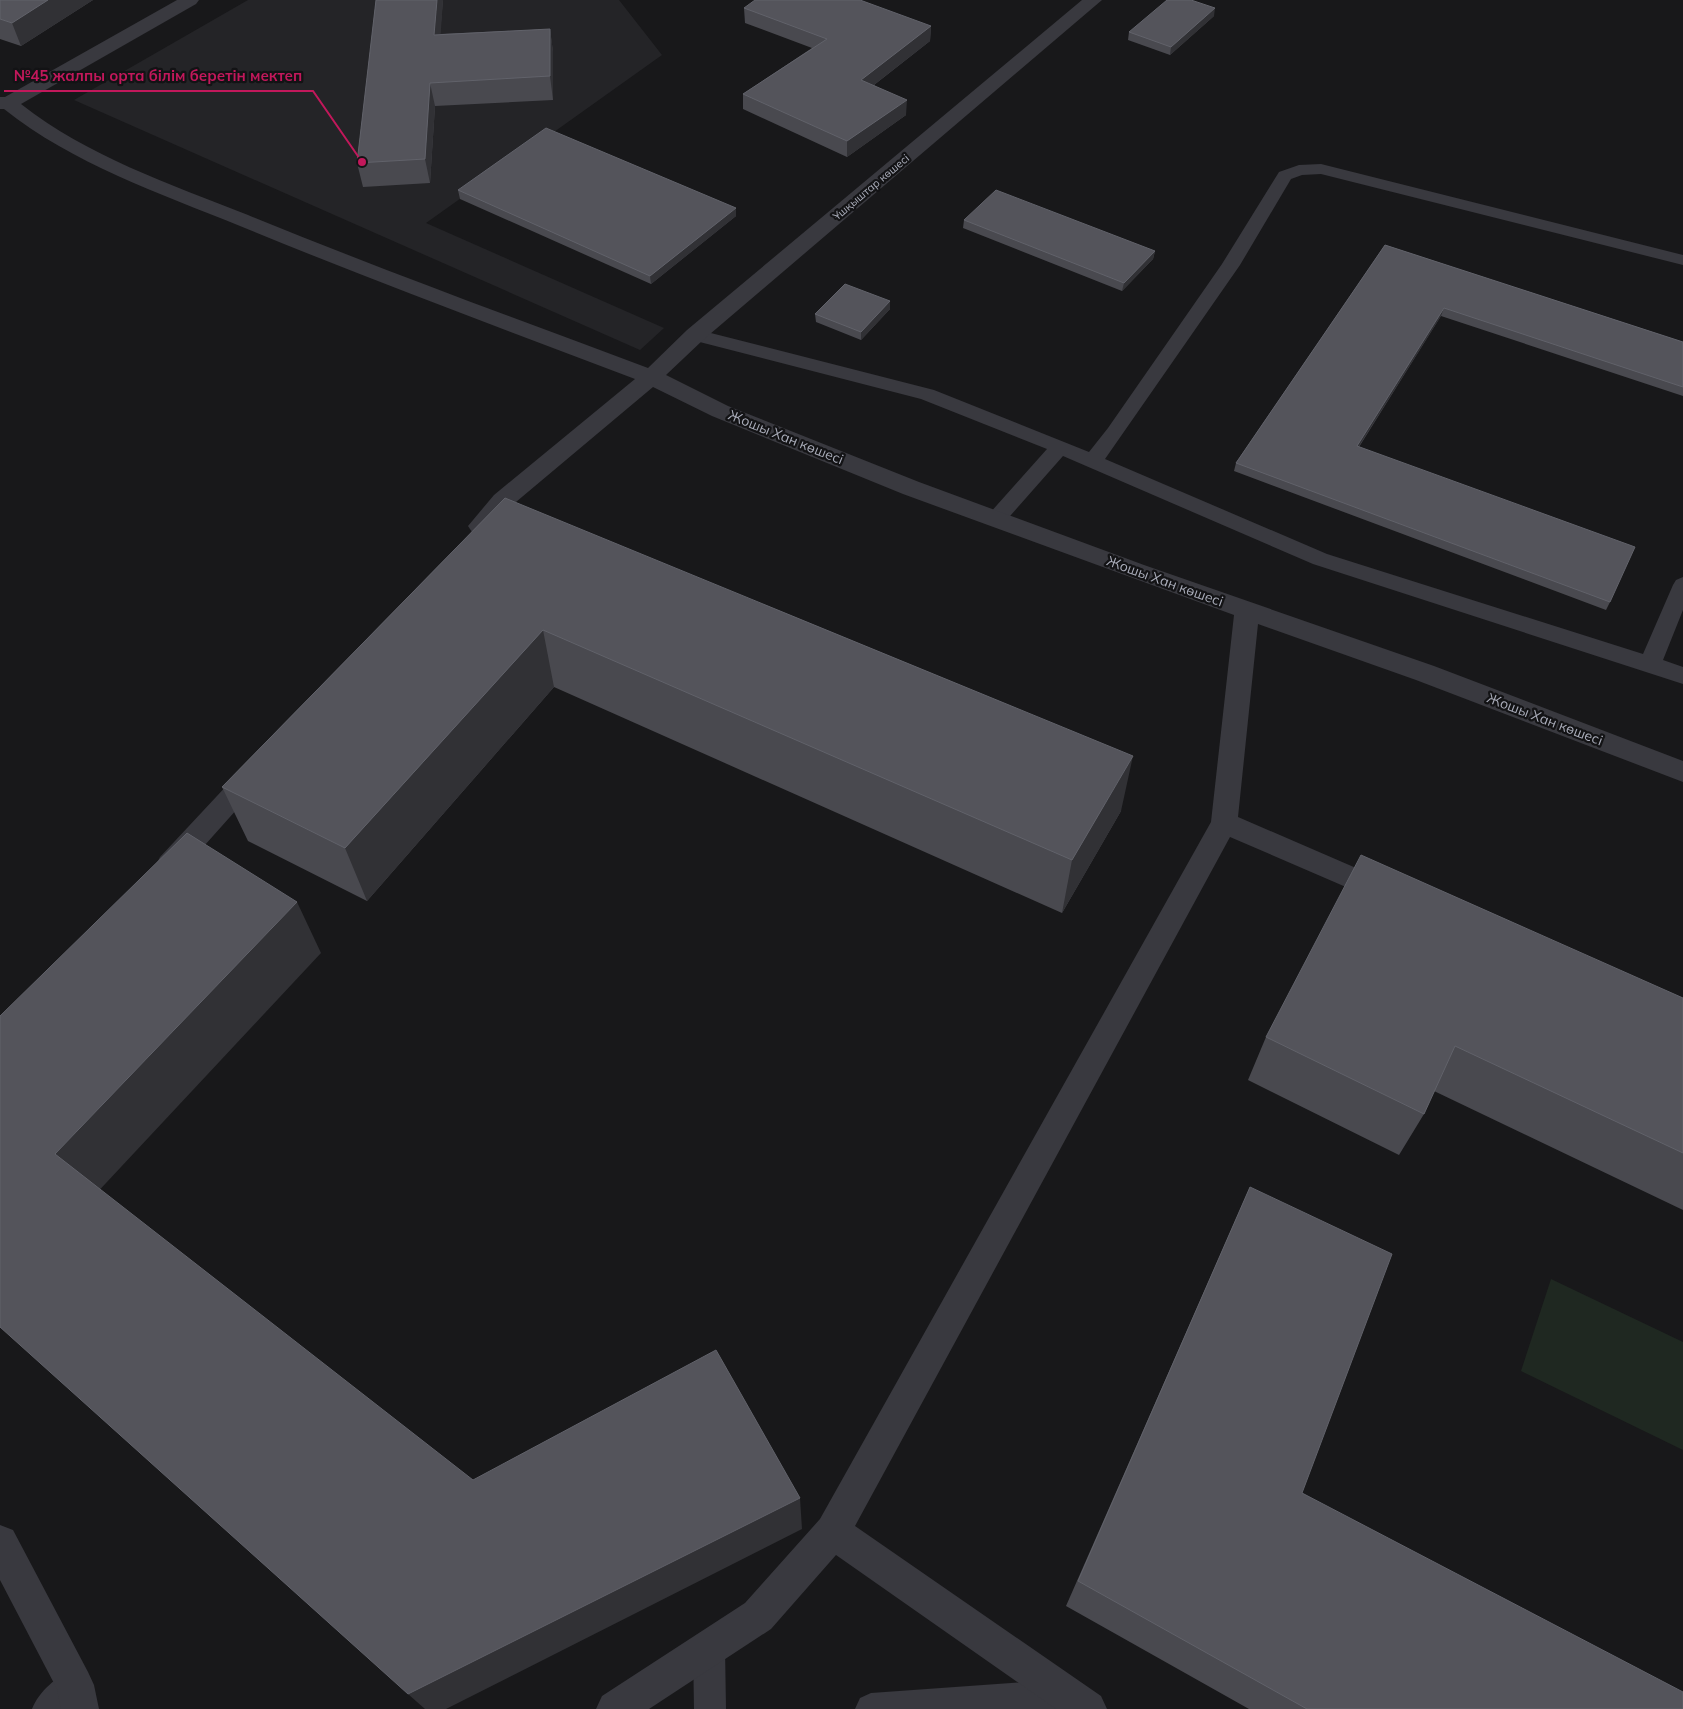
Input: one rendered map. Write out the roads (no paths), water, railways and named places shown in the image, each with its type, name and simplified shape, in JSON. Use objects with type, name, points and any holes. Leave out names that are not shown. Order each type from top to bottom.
[{"type":"street","points":[[4,103],[190,0]]},
{"type":"street","name":"Ұшқыштар көшесі","points":[[462,545],[502,501],[651,377],[695,335],[1093,0]]},
{"type":"street","name":"Жошы Хан көшесі","points":[[4,103],[78,150],[159,186],[363,269],[651,377],[720,411],[911,488],[1425,673],[1683,772]]},
{"type":"street","points":[[615,1709],[758,1616],[833,1532],[1224,823],[1247,610]]},
{"type":"street","points":[[154,882],[268,758]]},
{"type":"street","points":[[1224,823],[1413,905]]},
{"type":"street","points":[[833,1532],[1078,1702]]},
{"type":"street","points":[[0,1543],[77,1697]]},
{"type":"lane","points":[[1093,461],[1115,433],[1231,265],[1285,176],[1300,170],[1322,169],[1683,260]]},
{"type":"lane","points":[[695,335],[928,394],[1060,447],[1320,559],[1683,676]]},
{"type":"lane","points":[[996,519],[1060,447]]},
{"type":"lane","points":[[1650,664],[1683,585]]},
{"type":"lane","points":[[710,1648],[710,1709]]},
{"type":"lane","points":[[48,1709],[77,1697]]},
{"type":"lane","points":[[871,1709],[1078,1702]]},
{"type":"place","name":"№45 жалпы орта білім беретін мектеп","points":[[362,162]]}]
